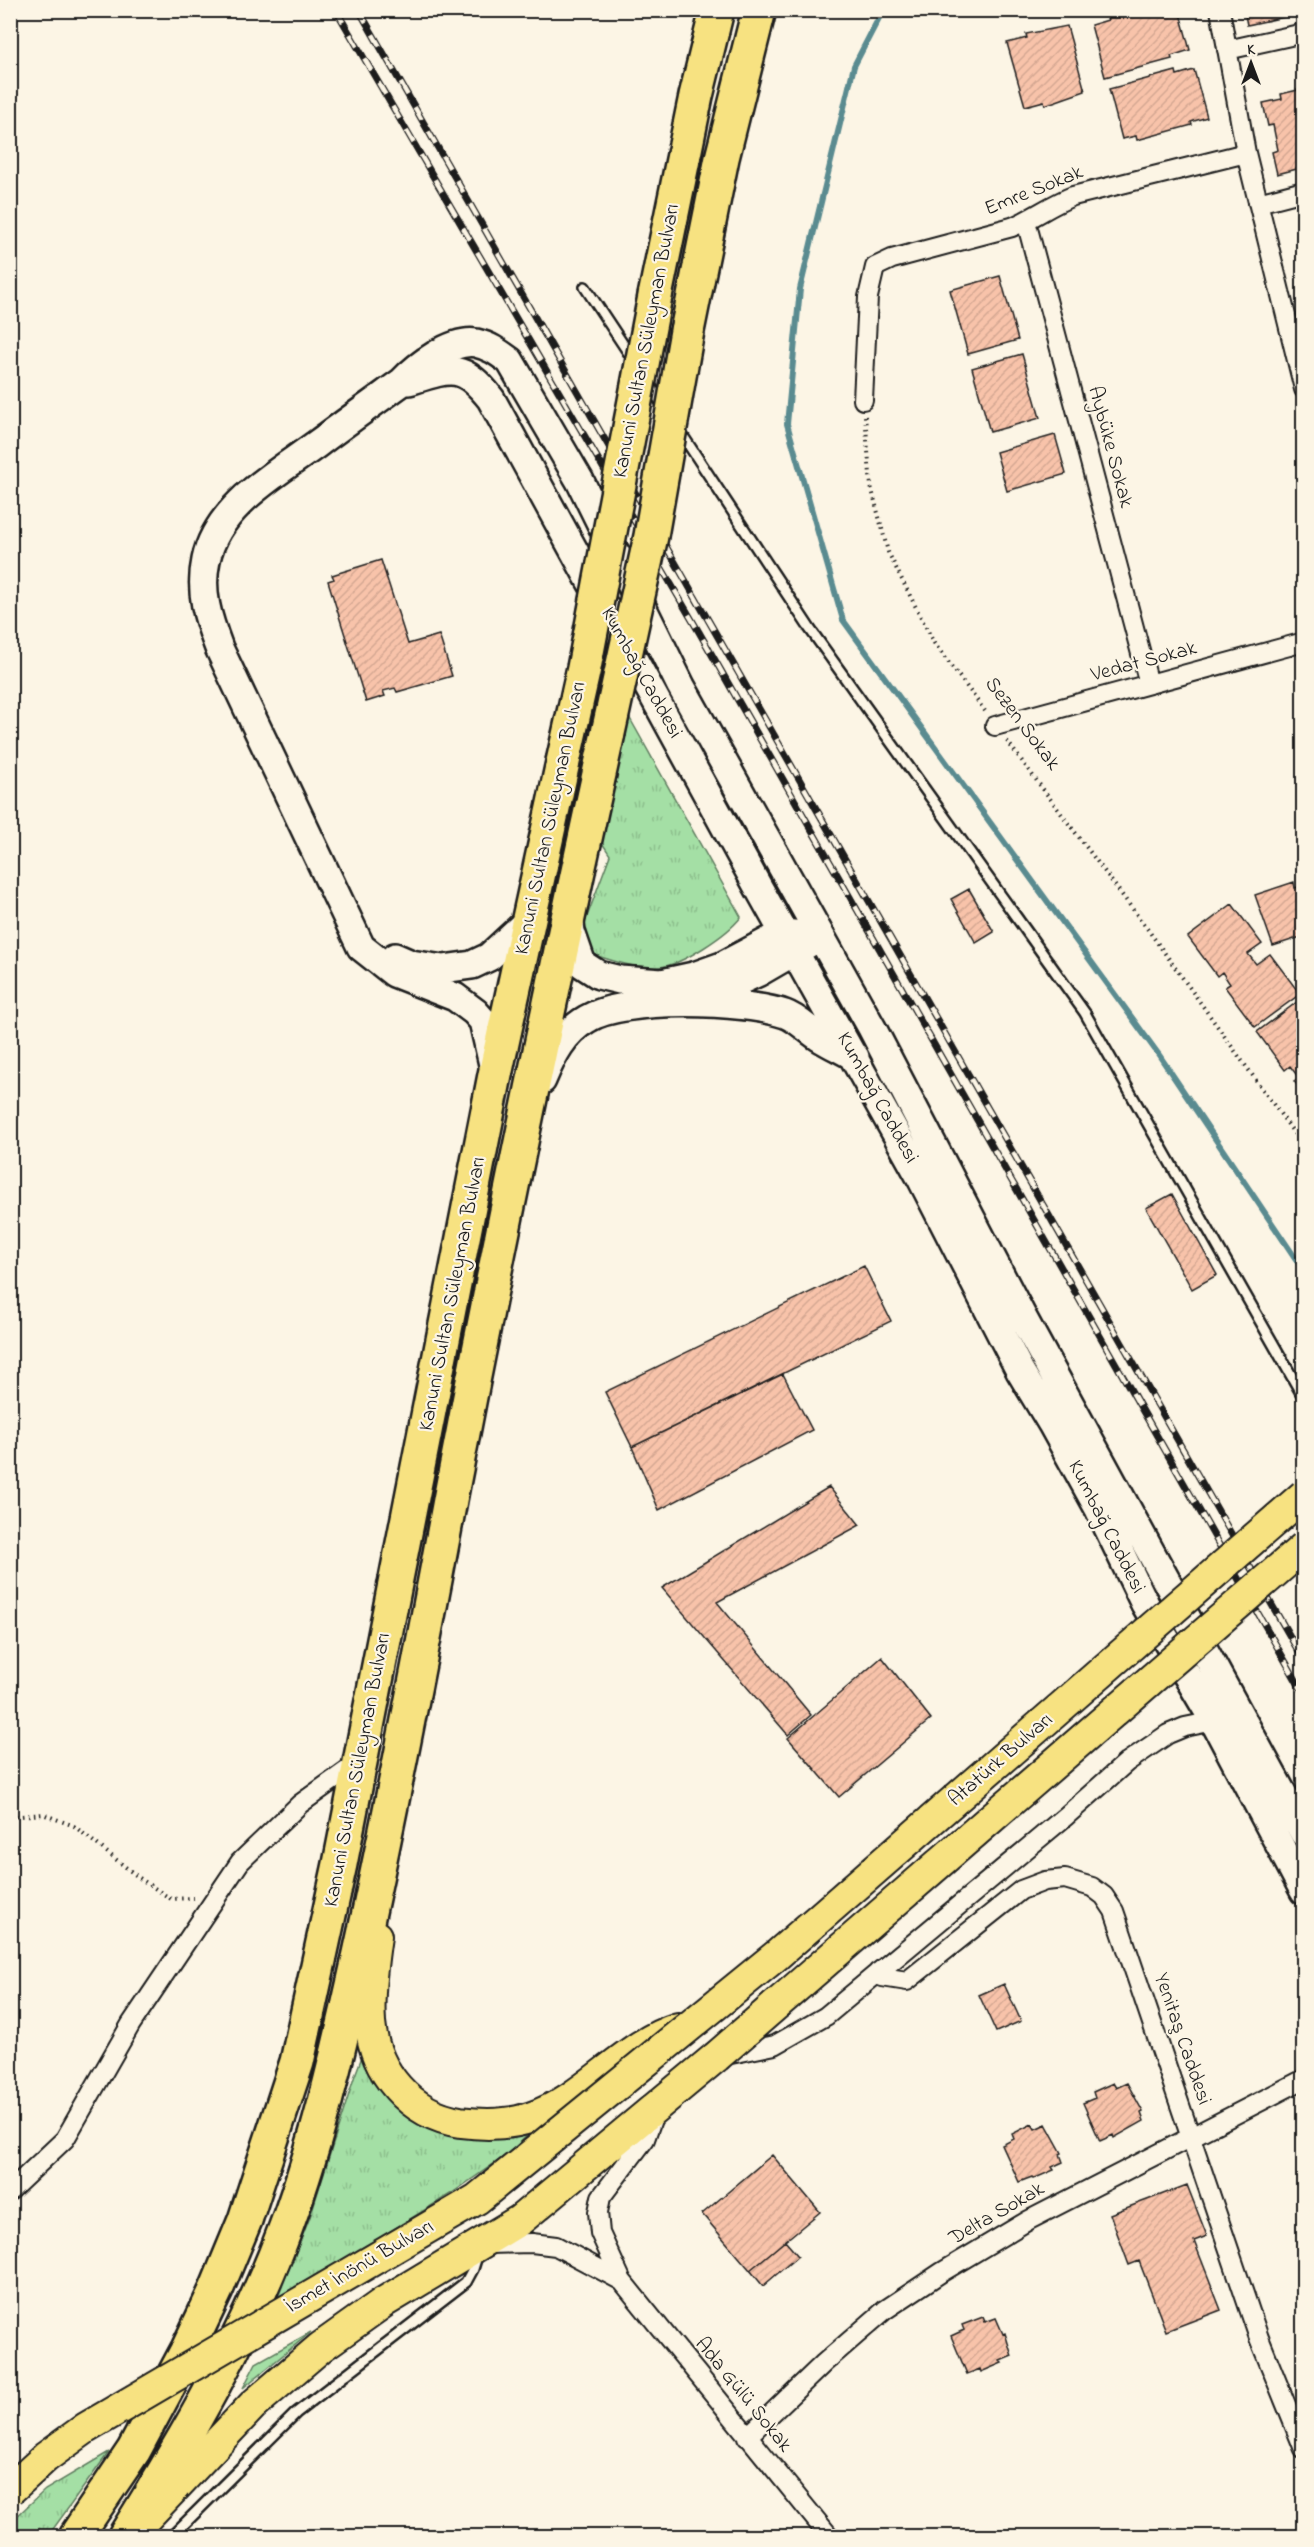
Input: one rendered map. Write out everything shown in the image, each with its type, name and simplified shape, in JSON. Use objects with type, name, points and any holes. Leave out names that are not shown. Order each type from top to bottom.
[{"type":"highway","name":"Kanuni Sultan Süleyman Bulvarı","points":[[76,2536],[134,2450],[183,2360],[216,2290],[245,2220],[297,2062],[360,1761],[495,1075],[584,668],[676,186],[717,10]]},
{"type":"highway","name":"Kanuni Sultan Süleyman Bulvarı","points":[[126,2536],[174,2458],[207,2398],[254,2303],[285,2230],[312,2150],[332,2079],[398,1776],[529,1104],[651,536],[687,332],[722,158],[759,10]]},
{"type":"main road","name":"Atatürk Bulvarı","points":[[696,2022],[855,1888],[1304,1495]]},
{"type":"main road","name":"Atatürk Bulvarı","points":[[716,2056],[1304,1547]]},
{"type":"main road","points":[[398,1776],[375,1942],[370,2023],[376,2049],[387,2076],[403,2095],[423,2109],[445,2119],[476,2124],[532,2118],[570,2099],[663,2032],[696,2022]]},
{"type":"main road","name":"İsmet İnönü Bulvarı","points":[[10,2490],[46,2457],[86,2428],[477,2199],[696,2022]]},
{"type":"main road","name":"İsmet İnönü Bulvarı","points":[[126,2536],[157,2509],[194,2465],[253,2405],[321,2347],[384,2302],[520,2220],[656,2109],[716,2056]]},
{"type":"street","points":[[1220,10],[1246,153],[1301,368],[1304,389]]},
{"type":"street","points":[[1227,50],[1304,33]]},
{"type":"street","name":"Emre Sokak","points":[[863,400],[868,297],[875,267],[892,259],[1012,227],[1026,221],[1050,204],[1073,196],[1246,153]]},
{"type":"street","points":[[1258,203],[1304,191]]},
{"type":"street","name":"Aybüke Sokak","points":[[1026,221],[1149,684]]},
{"type":"street","name":"Kumbağ Caddesi","points":[[495,1075],[483,1021],[475,1012],[455,998],[394,973],[361,947],[219,648],[206,614],[203,593],[204,574],[212,540],[237,506],[267,480],[402,382],[415,368],[452,346],[473,343],[493,348],[510,361],[580,481],[681,686],[872,1028],[1029,1330],[1304,1833]]},
{"type":"street","name":"Kumbağ Caddesi","points":[[402,382],[433,374],[459,371],[475,379],[491,399],[855,1057],[922,1180],[1020,1371],[1099,1509],[1145,1604],[1214,1721],[1304,1891]]},
{"type":"street","name":"Vedat Sokak","points":[[996,726],[1304,642]]},
{"type":"street","points":[[569,911],[571,932],[582,964],[599,975],[620,980],[662,983],[694,976],[820,935]]},
{"type":"street","name":"Kumbağ Caddesi","points":[[348,918],[387,952],[411,964],[443,969],[472,965],[489,957],[530,919]]},
{"type":"street","points":[[693,1002],[759,972],[790,943]]},
{"type":"street","points":[[529,1104],[534,1100],[559,1045],[588,1018],[611,1010],[642,1005],[693,1002],[761,1008],[787,1014],[821,1038],[855,1057]]},
{"type":"street","points":[[716,2056],[736,2055],[775,2045],[826,2016],[1154,1741],[1185,1727],[1214,1721]]},
{"type":"street","points":[[10,2191],[65,2139],[131,2024],[240,1862],[300,1804],[360,1761]]},
{"type":"street","name":"Yenitaş Caddesi","points":[[878,1972],[882,1977],[908,1981],[1021,1890],[1045,1881],[1065,1879],[1092,1887],[1104,1896],[1114,1911],[1259,2338],[1304,2449]]},
{"type":"street","name":"Delta Sokak","points":[[747,2437],[824,2363],[885,2310],[942,2272],[1029,2220],[1304,2079]]},
{"type":"street","points":[[622,2281],[600,2233],[598,2212],[601,2197],[645,2139],[656,2109]]},
{"type":"street","points":[[480,2245],[507,2242],[556,2246],[622,2281]]},
{"type":"street","name":"Ada Gülü Sokak","points":[[622,2281],[829,2536]]},
{"type":"lane","points":[[585,286],[810,629],[1084,1013],[1304,1398]]},
{"type":"lane","points":[[172,2536],[296,2413],[466,2282],[473,2269],[480,2245]]},
{"type":"path","name":"Sezen Sokak","points":[[863,400],[871,486],[888,552],[934,643],[1146,927],[1304,1147]]},
{"type":"path","points":[[10,1817],[43,1814],[74,1826],[138,1877],[171,1899],[216,1897]]},
{"type":"green space","points":[[628,715],[741,917],[726,932],[703,948],[679,961],[659,967],[633,966],[592,954],[582,930],[610,855],[593,829]]},
{"type":"green space","points":[[366,2046],[405,2112],[536,2127],[509,2153],[452,2193],[276,2302],[310,2217]]},
{"type":"green space","points":[[311,2332],[243,2388],[256,2363]]},
{"type":"green space","points":[[109,2452],[48,2536],[11,2536],[11,2523],[45,2490]]},
{"type":"building","points":[[1132,10],[1179,10],[1190,50],[1171,56],[1172,59],[1105,77],[1091,25],[1108,20],[1107,17]]},
{"type":"building","points":[[1244,10],[1304,10],[1304,13],[1247,25]]},
{"type":"building","points":[[1067,26],[1085,91],[1045,105],[1044,101],[1025,106],[1007,43],[1027,38],[1026,34]]},
{"type":"building","points":[[1194,70],[1207,117],[1191,122],[1192,125],[1137,140],[1136,136],[1122,139],[1109,89],[1176,71],[1177,75]]},
{"type":"building","points":[[1302,89],[1304,173],[1298,175],[1297,169],[1277,174],[1272,152],[1278,150],[1273,125],[1268,126],[1263,103],[1282,99],[1281,94]]},
{"type":"building","points":[[1000,276],[1018,340],[968,354],[950,290]]},
{"type":"building","points":[[1022,354],[1040,418],[990,432],[972,368]]},
{"type":"building","points":[[1055,435],[1066,474],[1007,491],[996,452]]},
{"type":"building","points":[[381,560],[408,644],[439,635],[452,676],[397,692],[395,688],[383,691],[385,696],[366,702],[328,581],[334,579],[332,575]]},
{"type":"building","points":[[1294,882],[1295,888],[1304,885],[1304,936],[1273,946],[1255,895]]},
{"type":"building","points":[[969,889],[994,932],[976,943],[951,899]]},
{"type":"building","points":[[1232,904],[1262,944],[1248,954],[1256,964],[1270,954],[1300,994],[1255,1027],[1225,987],[1230,984],[1222,972],[1217,976],[1188,937]]},
{"type":"building","points":[[1301,999],[1304,1002],[1304,1094],[1294,1081],[1299,1078],[1290,1066],[1285,1070],[1257,1032]]},
{"type":"building","points":[[1172,1194],[1217,1275],[1192,1289],[1146,1208]]},
{"type":"building","points":[[864,1266],[891,1321],[632,1447],[605,1392]]},
{"type":"building","points":[[783,1374],[812,1430],[659,1510],[632,1447]]},
{"type":"building","points":[[829,1487],[860,1525],[717,1602],[811,1715],[788,1735],[662,1588]]},
{"type":"building","points":[[882,1657],[931,1719],[839,1797],[788,1738]]},
{"type":"building","points":[[1004,1984],[1021,2021],[996,2032],[979,1995]]},
{"type":"building","points":[[1113,2083],[1116,2088],[1127,2083],[1143,2112],[1141,2113],[1144,2121],[1114,2138],[1113,2135],[1100,2141],[1083,2103],[1095,2098],[1093,2092]]},
{"type":"building","points":[[1032,2124],[1035,2129],[1046,2124],[1062,2153],[1060,2154],[1063,2162],[1052,2167],[1054,2170],[1019,2182],[1002,2145],[1014,2139],[1012,2134]]},
{"type":"building","points":[[772,2155],[820,2212],[750,2270],[702,2214]]},
{"type":"building","points":[[1187,2185],[1207,2236],[1194,2241],[1221,2310],[1166,2331],[1139,2261],[1129,2265],[1110,2214]]},
{"type":"building","points":[[785,2241],[798,2256],[763,2286],[750,2270]]},
{"type":"building","points":[[983,2317],[985,2322],[996,2318],[1003,2334],[1005,2333],[1012,2356],[981,2372],[980,2369],[967,2374],[951,2336],[964,2330],[962,2325]]},
{"type":"waterway","points":[[883,10],[854,66],[800,289],[787,424],[843,620],[1159,1055],[1304,1271]]},
{"type":"railway","points":[[336,10],[699,632],[1304,1694]]},
{"type":"railway","points":[[359,10],[1304,1661]]}]
